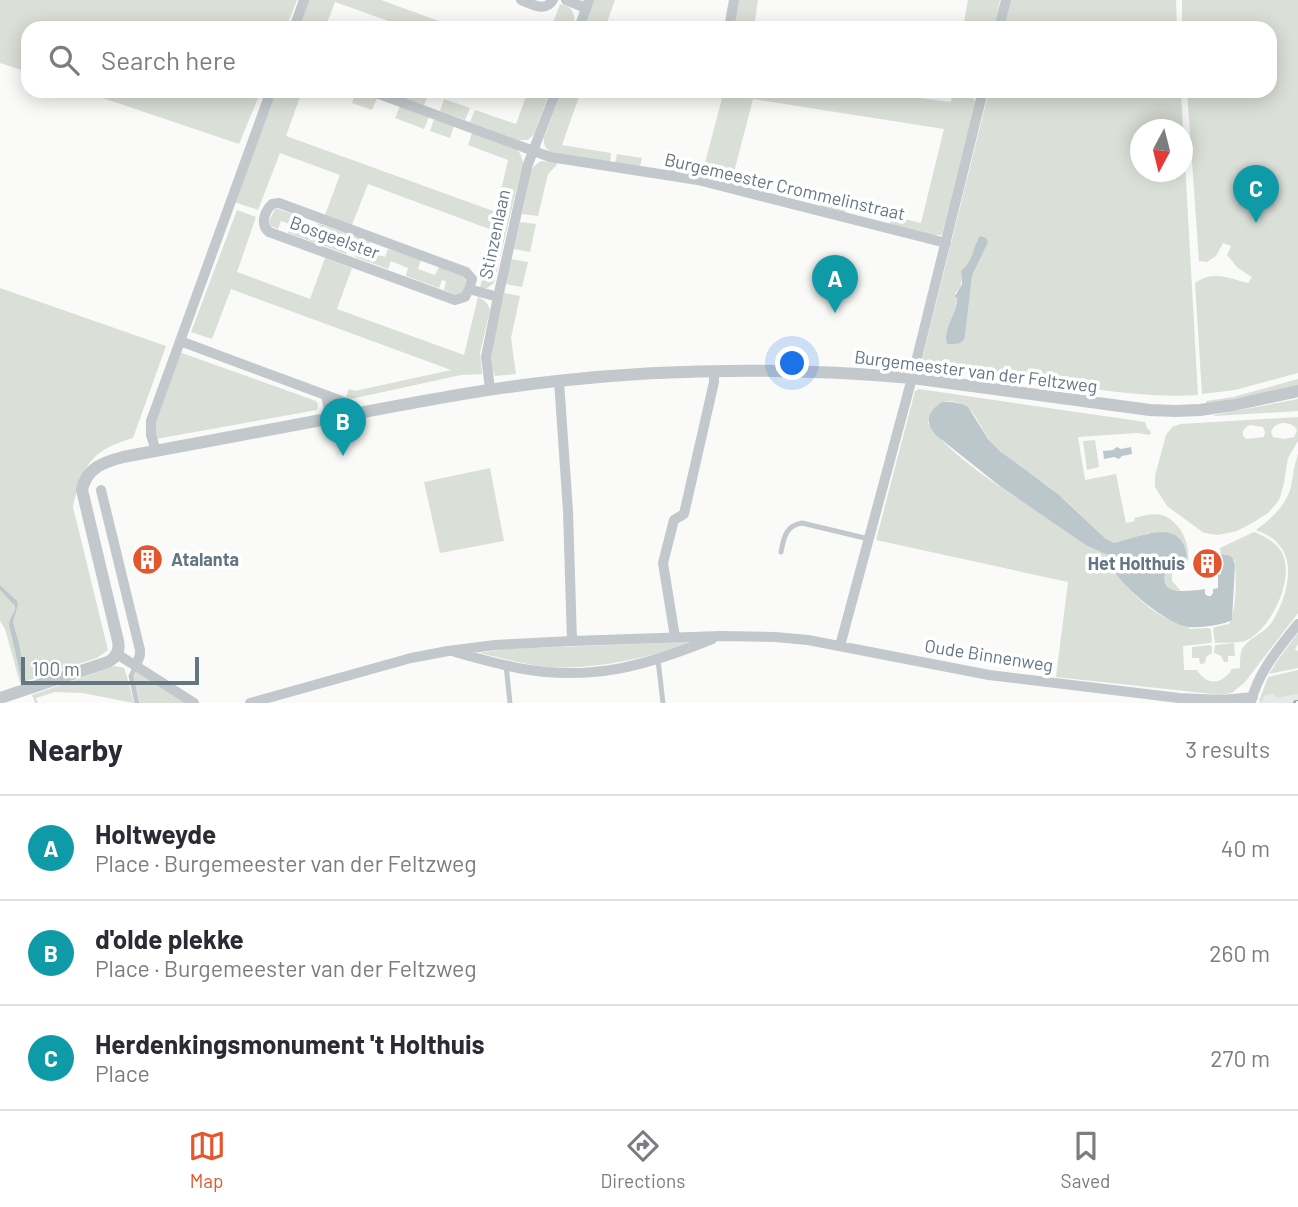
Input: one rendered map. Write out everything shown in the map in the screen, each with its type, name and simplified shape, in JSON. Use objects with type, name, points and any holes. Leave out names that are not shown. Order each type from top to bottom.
[{"type":"street","points":[[296,21],[304,0]]},
{"type":"street","points":[[521,0],[543,8],[553,0]]},
{"type":"street","points":[[566,0],[588,4],[582,21]]},
{"type":"street","points":[[730,21],[734,0]]},
{"type":"street","points":[[1001,21],[1006,0]]},
{"type":"street","points":[[156,451],[151,435],[151,421],[268,98]]},
{"type":"street","name":"Burgemeester Crommelinstraat","points":[[390,98],[555,158],[708,182],[946,243]]},
{"type":"street","name":"Stinzenlaan","points":[[491,389],[485,357],[524,176],[553,98]]},
{"type":"street","points":[[840,646],[912,378],[981,98]]},
{"type":"street","name":"Bosgeelster","points":[[279,203],[466,272],[472,279],[469,289],[465,297],[455,300],[269,232],[263,223],[267,210],[272,204],[279,203]]},
{"type":"street","name":"Bosgeelster","points":[[469,289],[498,298]]},
{"type":"street","points":[[180,341],[347,403]]},
{"type":"street","points":[[675,637],[663,563],[674,520],[684,514],[714,382],[713,372]]},
{"type":"street","name":"Burgemeester van der Feltzweg","points":[[117,654],[119,645],[82,496],[88,474],[97,466],[123,457],[491,389],[635,374],[836,373],[912,378],[1150,410],[1175,411],[1234,405],[1298,391]]},
{"type":"street","points":[[559,381],[568,511],[572,641]]},
{"type":"street","points":[[326,395],[331,419]]},
{"type":"street","points":[[101,490],[140,650],[136,666]]},
{"type":"street","points":[[1252,700],[1273,656],[1298,624]]},
{"type":"street","name":"Oude Binnenweg","points":[[448,650],[544,672],[583,673],[621,669],[658,660],[721,636]]},
{"type":"street","name":"Oude Binnenweg","points":[[250,703],[448,650],[572,641],[721,636],[775,637],[840,646],[989,675],[1052,683],[1179,698],[1252,700]]},
{"type":"street","points":[[0,698],[108,662],[117,654],[194,703]]},
{"type":"lane","points":[[781,552],[786,532],[795,524],[802,523],[869,539]]},
{"type":"lane","points":[[658,660],[663,703]]},
{"type":"lane","points":[[506,665],[510,703]]},
{"type":"lane","points":[[136,666],[131,676],[137,703]]},
{"type":"shaded area","points":[[0,0],[297,0],[289,21],[21,21],[21,70],[0,63]]},
{"type":"shaded area","points":[[307,0],[381,0],[439,21],[388,21],[335,2],[328,21],[300,21]]},
{"type":"shaded area","points":[[594,0],[615,0],[608,21],[586,21]]},
{"type":"shaded area","points":[[739,0],[758,0],[755,21],[734,21]]},
{"type":"shaded area","points":[[968,0],[1000,0],[996,21],[964,21]]},
{"type":"shaded area","points":[[1011,0],[1176,0],[1177,21],[1006,21]]},
{"type":"shaded area","points":[[1182,0],[1298,0],[1298,373],[1235,390],[1202,394],[1195,283],[1215,276],[1248,283],[1252,277],[1238,268],[1227,255],[1231,246],[1223,243],[1216,256],[1207,262],[1199,261],[1193,176],[1193,119],[1189,119],[1187,98],[1277,98],[1277,21],[1182,21]]},
{"type":"shaded area","points":[[560,4],[573,12],[574,21],[554,21]]},
{"type":"shaded area","points":[[103,98],[258,98],[239,144]]},
{"type":"shaded area","points":[[271,98],[300,98],[286,136],[496,212],[508,160],[468,145],[472,133],[516,149],[523,162],[494,283],[487,288],[480,288],[492,230],[368,184],[352,225],[325,215],[340,175],[280,153],[258,210],[234,202]]},
{"type":"shaded area","points":[[354,98],[377,98],[372,110],[352,103]]},
{"type":"shaded area","points":[[403,98],[427,98],[424,105]]},
{"type":"shaded area","points":[[525,98],[547,98],[534,134],[528,140],[518,140],[470,122],[475,110],[516,124]]},
{"type":"shaded area","points":[[558,98],[579,98],[562,145],[611,153],[610,162],[550,152],[544,138]]},
{"type":"shaded area","points":[[722,98],[919,98],[951,102],[952,98],[972,98],[976,101],[942,235],[929,235],[890,224],[892,216],[921,223],[944,129],[753,99],[733,176],[749,180],[747,188],[669,171],[670,162],[704,167]]},
{"type":"shaded area","points":[[987,98],[1181,98],[1183,119],[1130,119],[1130,182],[1186,182],[1198,395],[1129,393],[1015,376],[923,369],[921,364]],"holes":[[[977,240],[985,248],[972,276],[965,337],[947,344],[947,331],[956,307],[955,293],[960,285],[961,271],[972,260]]]},
{"type":"shaded area","points":[[444,99],[470,108],[465,120],[440,111]]},
{"type":"shaded area","points":[[400,106],[429,117],[424,129],[395,118]]},
{"type":"shaded area","points":[[434,119],[454,126],[450,138],[430,131]]},
{"type":"shaded area","points":[[617,154],[642,158],[640,166],[615,163]]},
{"type":"shaded area","points":[[542,161],[557,163],[548,174],[538,216],[522,214],[531,169]]},
{"type":"shaded area","points":[[822,198],[847,204],[845,213],[820,207]]},
{"type":"shaded area","points":[[275,209],[299,216],[296,224],[313,231],[317,223],[370,242],[367,250],[385,257],[388,249],[421,260],[418,269],[435,275],[439,267],[464,276],[466,282],[462,293],[457,295],[444,290],[446,281],[442,280],[439,288],[406,276],[408,268],[391,261],[388,269],[355,257],[358,249],[349,246],[346,254],[324,246],[327,238],[318,235],[315,243],[288,233],[290,224],[281,221],[278,229],[270,226],[269,221]]},
{"type":"shaded area","points":[[237,210],[256,217],[237,272],[310,299],[325,258],[352,268],[337,309],[464,355],[478,297],[483,299],[490,310],[480,353],[482,374],[461,375],[351,399],[346,397],[349,389],[355,391],[451,370],[231,289],[212,339],[191,332]]},
{"type":"shaded area","points":[[520,222],[536,224],[530,252],[514,249]]},
{"type":"shaded area","points":[[980,236],[988,242],[972,276],[965,337],[960,343],[947,344],[946,332],[956,305],[955,296],[962,284],[961,271],[969,262]]},
{"type":"shaded area","points":[[511,259],[528,262],[522,287],[506,284]]},
{"type":"shaded area","points":[[0,288],[166,346],[133,438],[107,448],[91,462],[80,481],[73,507],[108,650],[97,658],[26,681],[13,622],[18,605],[0,585]]},
{"type":"shaded area","points":[[504,293],[520,296],[511,338],[516,374],[495,376],[492,347]]},
{"type":"shaded area","points":[[179,352],[316,401],[317,410],[156,439],[153,426]]},
{"type":"shaded area","points":[[1298,379],[1298,387],[1206,404],[1206,401],[1233,397]]},
{"type":"shaded area","points":[[919,389],[1145,422],[1150,435],[1137,433],[1078,437],[1085,480],[1116,474],[1126,523],[1135,521],[1134,518],[1155,514],[1175,523],[1184,536],[1188,551],[1187,566],[1172,575],[1172,581],[1181,591],[1165,583],[1166,571],[1149,533],[1114,543],[1106,539],[1058,494],[1000,451],[989,439],[975,415],[965,406],[953,401],[943,402],[935,408],[928,423],[950,448],[978,471],[1072,535],[1110,556],[1122,580],[1150,608],[1189,629],[1209,628],[1212,642],[1183,646],[1184,670],[1197,670],[1210,681],[1219,681],[1232,669],[1240,668],[1243,647],[1269,626],[1285,594],[1288,572],[1284,553],[1274,540],[1256,530],[1282,506],[1291,487],[1298,454],[1298,613],[1245,682],[1232,693],[1221,695],[1056,677],[1068,582],[876,540],[915,391]]},
{"type":"shaded area","points":[[1298,399],[1298,411],[1214,416],[1214,415]]},
{"type":"shaded area","points":[[942,402],[968,407],[988,439],[1001,452],[1058,494],[1106,539],[1114,543],[1161,532],[1171,533],[1179,538],[1185,547],[1187,562],[1166,571],[1164,579],[1170,589],[1205,589],[1205,594],[1211,596],[1213,589],[1218,588],[1221,555],[1231,557],[1235,565],[1232,620],[1211,626],[1189,627],[1157,612],[1117,575],[1110,556],[1086,545],[1001,487],[937,436],[930,427],[929,418]]},
{"type":"shaded area","points":[[1298,417],[1298,441],[1288,458],[1280,498],[1268,513],[1237,531],[1218,535],[1204,533],[1167,506],[1155,487],[1155,476],[1166,435],[1172,427],[1181,424]],"holes":[[[1282,423],[1296,428],[1294,437],[1273,437],[1271,432],[1276,425]],[[1250,425],[1263,427],[1264,437],[1246,439],[1243,432]]]},
{"type":"shaded area","points":[[1095,440],[1099,467],[1087,470],[1083,441]]},
{"type":"shaded area","points":[[1131,447],[1132,454],[1119,459],[1104,459],[1103,451]]},
{"type":"shaded area","points":[[490,468],[504,541],[440,553],[424,482]]},
{"type":"shaded area","points":[[1254,532],[1275,544],[1283,555],[1286,566],[1283,590],[1272,615],[1256,634],[1244,641],[1215,643],[1213,629],[1229,624],[1235,594],[1235,561],[1227,555],[1221,555],[1220,548]]},
{"type":"shaded area","points":[[0,585],[18,605],[13,622],[26,681],[22,682],[9,625],[15,606],[0,590]]},
{"type":"shaded area","points":[[0,590],[15,606],[11,633],[22,682],[20,683],[5,629],[0,621]]},
{"type":"shaded area","points":[[1298,633],[1295,649],[1298,651],[1298,668],[1269,674],[1277,661]]},
{"type":"shaded area","points":[[687,642],[688,645],[636,658],[584,667],[539,666],[479,653],[505,649]]},
{"type":"shaded area","points":[[1234,643],[1235,656],[1228,656],[1228,662],[1224,662],[1221,656],[1214,653],[1215,645]]},
{"type":"shaded area","points":[[1210,645],[1212,653],[1206,657],[1205,663],[1200,664],[1199,658],[1192,658],[1192,647]]},
{"type":"shaded area","points":[[115,666],[124,668],[134,703],[82,693],[55,692],[36,698],[38,703],[35,703],[32,695]]},
{"type":"shaded area","points":[[1298,670],[1298,694],[1277,698],[1273,694],[1265,695],[1262,702],[1259,701],[1268,677]]},
{"type":"shaded area","points":[[136,672],[186,703],[140,703],[134,677]]},
{"type":"shaded area","points":[[1273,694],[1277,698],[1298,694],[1298,703],[1259,703],[1264,695]]},
{"type":"place","name":"Herdenkingsmonument 't Holthuis","points":[[1256,223]]},
{"type":"place","name":"Holtweyde","points":[[835,313]]},
{"type":"place","name":"d'olde plekke","points":[[343,456]]},
{"type":"place","name":"Atalanta","points":[[148,559]]},
{"type":"place","name":"Het Holthuis","points":[[1208,563]]}]
